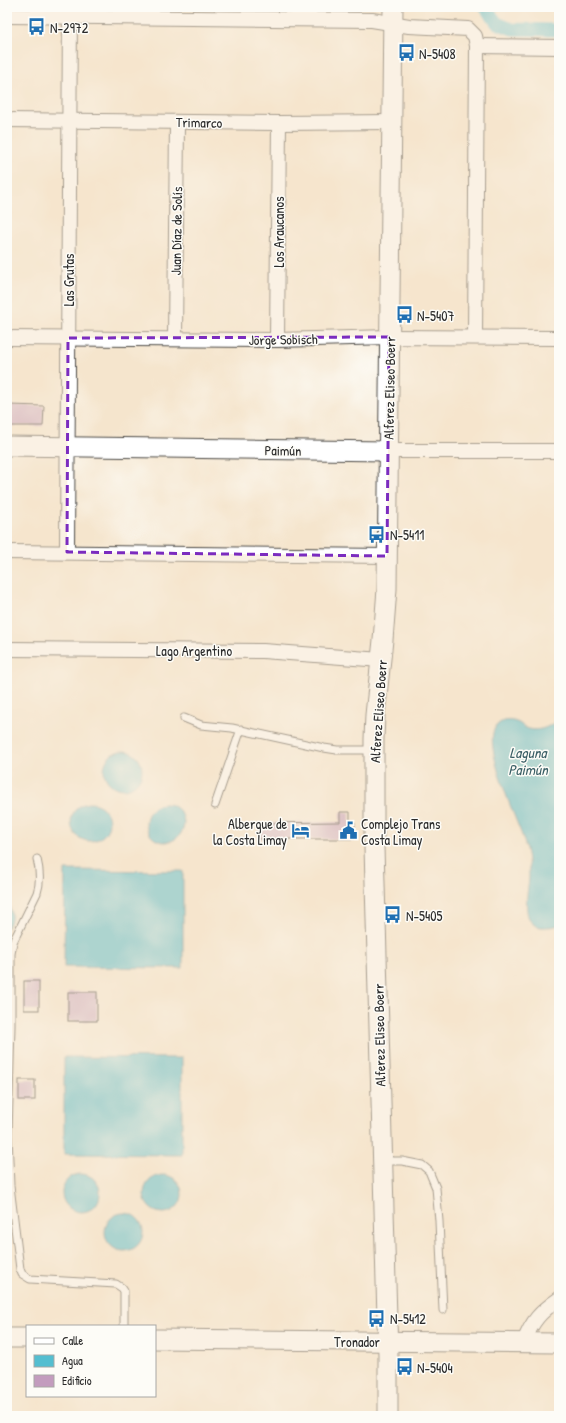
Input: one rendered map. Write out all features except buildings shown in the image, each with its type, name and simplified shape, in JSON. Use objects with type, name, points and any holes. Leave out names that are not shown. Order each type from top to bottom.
[{"type":"street","points":[[7,16],[70,12],[372,20],[393,15],[409,26],[462,27],[472,31],[475,36],[477,46],[474,337]]},
{"type":"street","name":"Las Grutas","points":[[67,552],[70,12]]},
{"type":"street","name":"Alferez Eliseo Boerr","points":[[388,1416],[388,1341],[374,847],[374,720],[386,610],[393,15]]},
{"type":"street","points":[[477,46],[559,47]]},
{"type":"street","name":"Trimarco","points":[[7,120],[279,123],[392,122]]},
{"type":"street","name":"Juan Díaz de Solís","points":[[175,339],[177,122]]},
{"type":"street","name":"Los Araucanos","points":[[277,340],[279,123]]},
{"type":"street","name":"Jorge Sobisch","points":[[7,338],[277,340],[389,337],[559,338]]},
{"type":"street","name":"Paimún","points":[[7,446],[388,451],[559,451]]},
{"type":"street","points":[[7,552],[387,556]]},
{"type":"street","name":"Lago Argentino","points":[[7,649],[264,651],[381,660]]},
{"type":"street","points":[[524,1342],[535,1321],[542,1312],[559,1299]]},
{"type":"street","points":[[7,1338],[26,1338]]},
{"type":"street","name":"Tronador","points":[[156,1339],[559,1343]]},
{"type":"lane","points":[[184,718],[201,725],[224,726],[241,729],[324,748],[337,750],[374,750]]},
{"type":"lane","points":[[215,805],[241,729]]},
{"type":"lane","points":[[37,859],[40,870],[39,886],[37,893],[12,942],[11,954],[8,1135],[10,1186],[20,1269],[22,1274],[30,1279],[119,1286],[124,1291],[124,1325]]},
{"type":"lane","points":[[383,1161],[402,1161],[422,1165],[429,1170],[436,1188],[443,1310]]},
{"type":"highlighted area","points":[[389,337],[387,556],[67,552],[68,338]]},
{"type":"water","name":"Laguna Paimún","points":[[559,718],[559,925],[548,927],[538,926],[532,923],[528,917],[527,901],[529,872],[527,852],[496,765],[492,737],[497,725],[503,721],[513,721],[528,729],[537,730],[553,724]]},
{"type":"water","points":[[119,751],[127,751],[137,756],[141,763],[141,777],[137,784],[127,789],[119,789],[109,784],[107,781],[104,774],[104,766],[109,756],[112,754]]},
{"type":"water","points":[[86,803],[94,803],[104,808],[108,815],[108,829],[104,836],[94,841],[86,841],[76,836],[74,833],[71,826],[71,818],[76,808],[79,806]]},
{"type":"water","points":[[161,804],[169,804],[179,809],[183,816],[183,830],[179,837],[169,842],[161,842],[151,837],[149,834],[146,827],[146,819],[151,809],[154,807]]},
{"type":"water","points":[[65,870],[183,871],[183,968],[64,967]]},
{"type":"water","points":[[7,903],[12,916],[7,928]]},
{"type":"water","points":[[64,1057],[182,1058],[182,1155],[64,1154]]},
{"type":"water","points":[[77,1174],[85,1174],[95,1179],[99,1186],[99,1200],[95,1207],[85,1212],[77,1212],[67,1207],[65,1204],[62,1197],[62,1189],[67,1179],[70,1177]]},
{"type":"water","points":[[159,1175],[167,1175],[177,1180],[181,1187],[181,1201],[177,1208],[167,1213],[159,1213],[149,1208],[147,1205],[144,1198],[144,1190],[149,1180],[152,1178]]},
{"type":"water","points":[[120,1213],[128,1213],[138,1218],[142,1225],[142,1239],[138,1246],[128,1251],[120,1251],[110,1246],[108,1243],[105,1236],[105,1228],[110,1218],[113,1216]]},
{"type":"waterway","points":[[485,7],[497,23],[512,29],[559,30]]},
{"type":"place","name":"N-2972","points":[[37,27]]},
{"type":"place","name":"N-5408","points":[[406,53]]},
{"type":"place","name":"N-5407","points":[[404,315]]},
{"type":"place","name":"N-5411","points":[[377,534]]},
{"type":"place","name":"Albergue de la Costa Limay","points":[[300,831]]},
{"type":"place","name":"Complejo Trans Costa Limay","points":[[348,831]]},
{"type":"place","name":"N-5405","points":[[393,915]]},
{"type":"place","name":"N-5412","points":[[377,1318]]},
{"type":"place","name":"N-5404","points":[[404,1367]]}]
